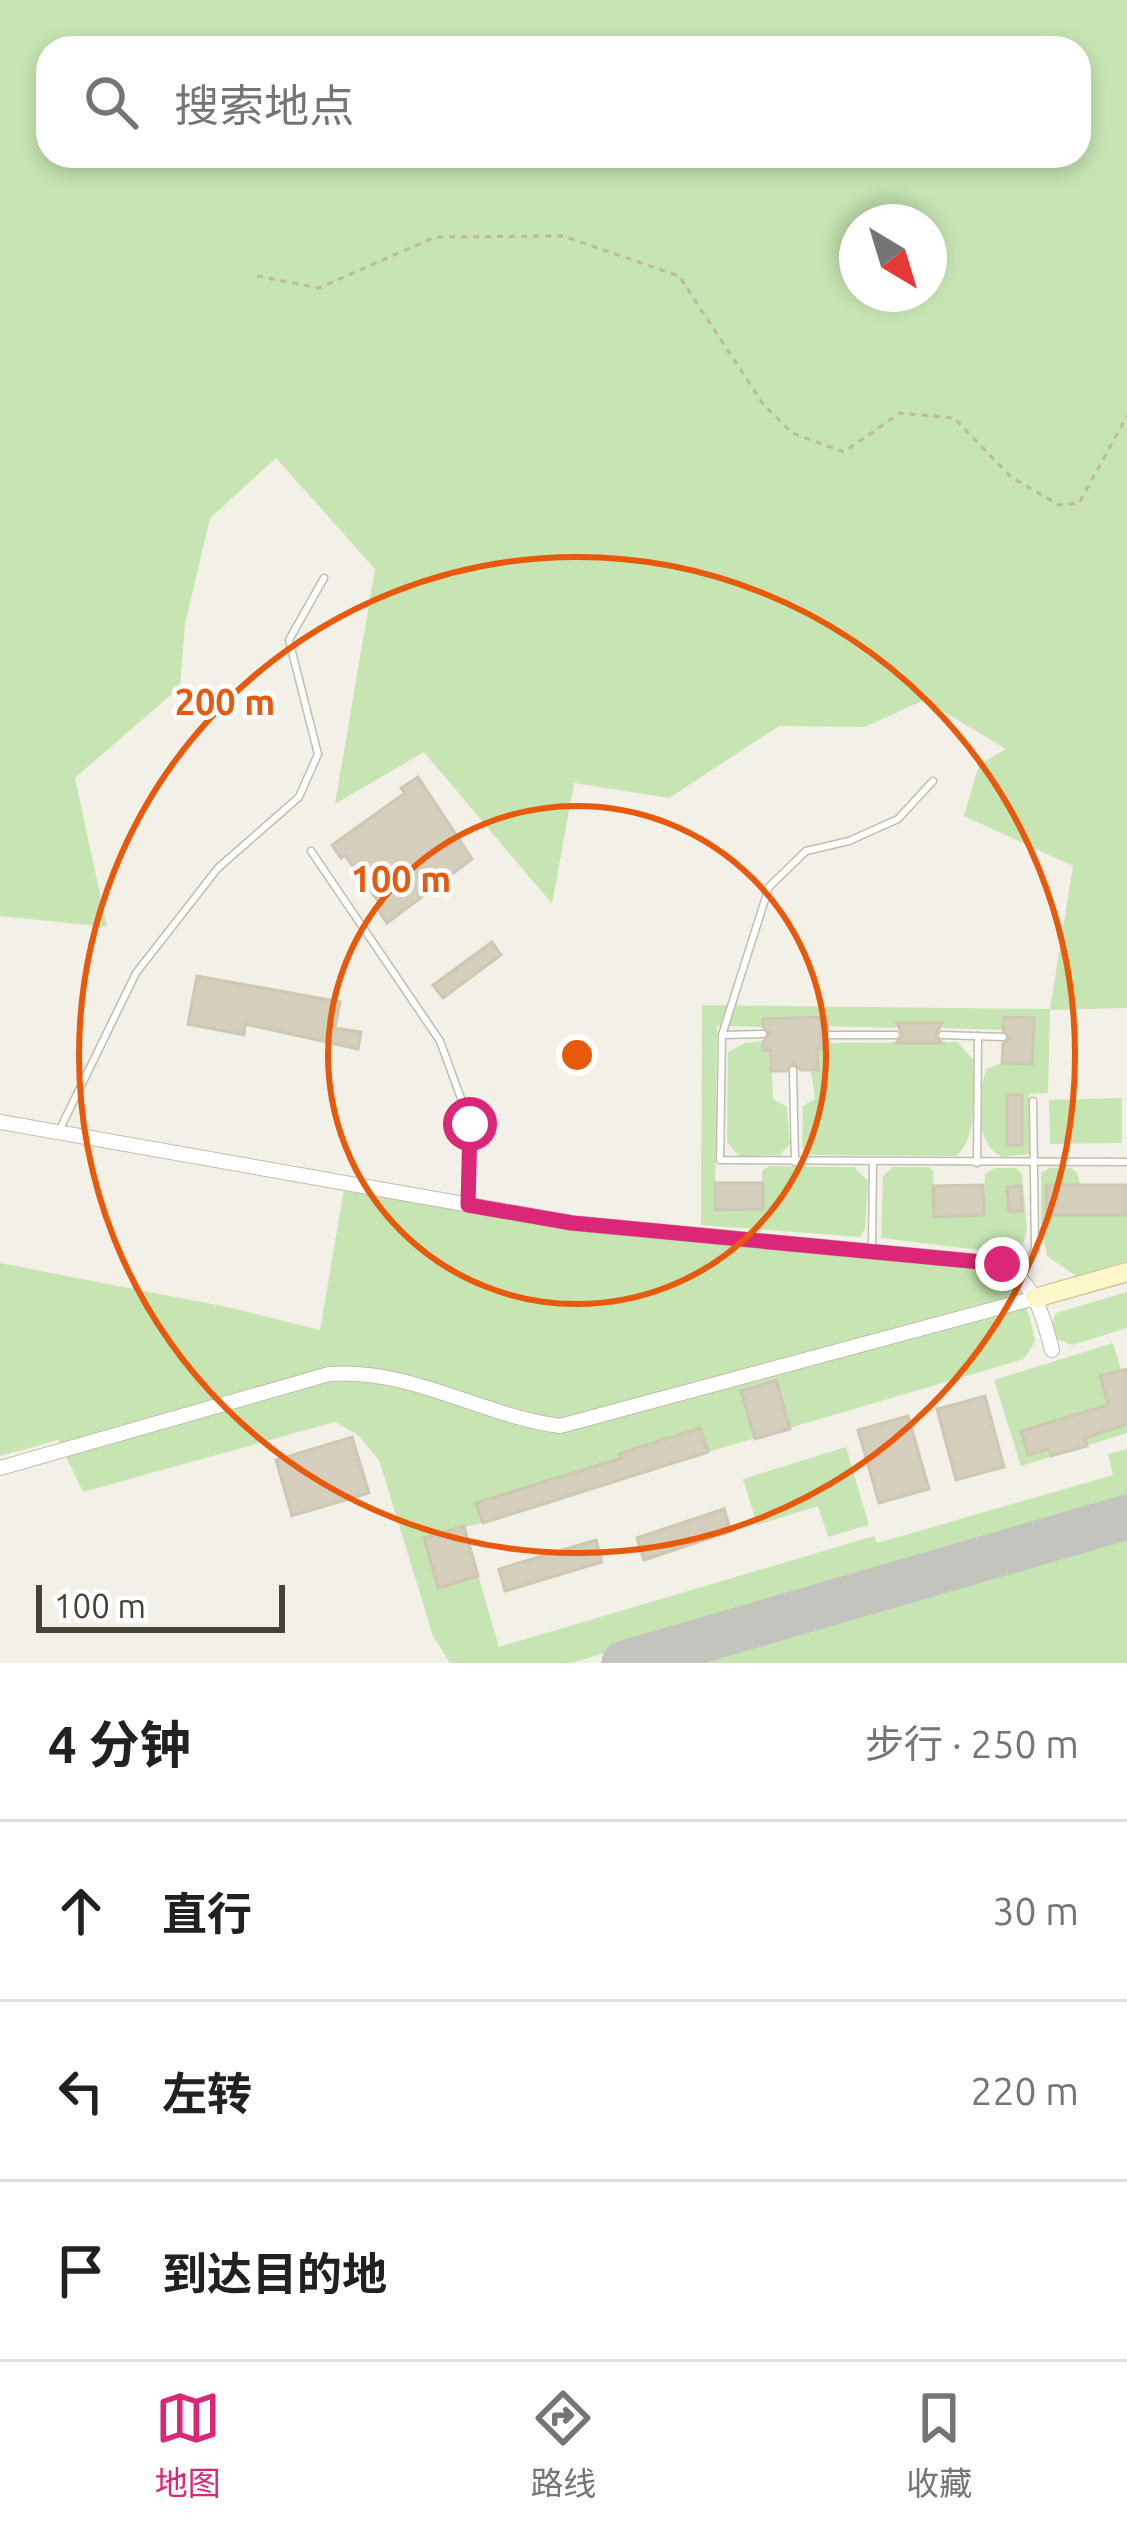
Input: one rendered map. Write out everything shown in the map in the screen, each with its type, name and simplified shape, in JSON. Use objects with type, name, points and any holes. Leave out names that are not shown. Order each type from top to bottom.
[{"type":"street","points":[[0,1122],[572,1223],[1002,1264],[1022,1276],[1036,1298],[1052,1351]]},
{"type":"street","points":[[0,1468],[329,1373],[364,1371],[398,1377],[524,1421],[560,1426],[1127,1272]]},
{"type":"lane","points":[[58,1132],[136,973],[218,868],[299,796],[318,754],[289,640],[324,578]]},
{"type":"lane","points":[[933,781],[898,819],[848,841],[806,851],[769,887],[722,1035],[720,1160],[1127,1162]]},
{"type":"lane","points":[[311,851],[440,1041],[470,1124],[468,1205]]},
{"type":"lane","points":[[722,1035],[763,1034]]},
{"type":"lane","points":[[828,1035],[896,1035]]},
{"type":"lane","points":[[942,1035],[1003,1036]]},
{"type":"lane","points":[[977,1163],[978,1036]]},
{"type":"lane","points":[[793,1070],[795,1162]]},
{"type":"lane","points":[[1022,1276],[1035,1249],[1033,1101]]},
{"type":"lane","points":[[872,1250],[873,1163]]},
{"type":"path","points":[[257,276],[319,288],[435,237],[563,236],[679,277],[763,404],[791,433],[844,452],[900,413],[954,418],[1011,477],[1059,505],[1079,503],[1127,416]]},
{"type":"green space","points":[[0,0],[1127,0],[1127,1008],[1050,1010],[1048,1093],[1029,1094],[1030,1154],[1002,1157],[982,1130],[980,1105],[986,1069],[1002,1063],[1032,1063],[1004,1017],[1003,1030],[942,1028],[941,1023],[897,1023],[896,1028],[827,1026],[826,1017],[763,1019],[763,1027],[717,1026],[715,1209],[763,1209],[762,1171],[769,1166],[854,1167],[868,1181],[865,1229],[860,1237],[701,1225],[702,1005],[1050,1009],[1073,866],[964,816],[979,765],[1006,749],[924,700],[865,727],[779,726],[669,798],[574,783],[552,904],[424,752],[335,804],[375,569],[276,458],[210,518],[185,624],[180,687],[75,778],[107,927],[0,916]]},
{"type":"green space","points":[[763,1041],[764,1050],[771,1050],[773,1099],[787,1107],[790,1144],[780,1155],[739,1156],[727,1142],[728,1052]]},
{"type":"green space","points":[[958,1042],[973,1060],[974,1098],[969,1137],[956,1156],[814,1155],[802,1148],[803,1106],[815,1099],[811,1070],[817,1069],[817,1049],[827,1048],[828,1043]]},
{"type":"green space","points":[[1122,1098],[1122,1143],[1050,1144],[1049,1100]]},
{"type":"green space","points":[[893,1167],[933,1171],[935,1217],[984,1215],[985,1174],[995,1168],[1016,1168],[1022,1174],[1027,1229],[1020,1255],[881,1238],[883,1176]]},
{"type":"green space","points":[[1071,1168],[1080,1185],[1047,1185],[1047,1215],[1127,1215],[1127,1261],[1076,1276],[1047,1256],[1041,1173]]},
{"type":"green space","points":[[345,1183],[572,1223],[1002,1264],[1027,1310],[1035,1341],[1024,1359],[708,1452],[699,1428],[620,1453],[627,1478],[612,1482],[606,1464],[477,1504],[483,1523],[464,1527],[499,1647],[874,1536],[877,1543],[1113,1475],[1108,1454],[1127,1449],[1127,1502],[571,1663],[450,1663],[433,1636],[379,1460],[358,1435],[335,1422],[83,1492],[58,1440],[0,1456],[0,1263],[320,1330]]},
{"type":"green space","points":[[1127,1292],[1127,1328],[1072,1345],[1057,1339],[1052,1323],[1056,1313]]},
{"type":"green space","points":[[1113,1343],[1127,1390],[1127,1433],[1021,1466],[994,1380]]},
{"type":"green space","points":[[846,1447],[869,1525],[828,1537],[818,1506],[757,1525],[743,1479]]},
{"type":"green space","points":[[1127,1539],[1127,1663],[699,1663]]},
{"type":"building","points":[[418,777],[472,859],[387,923],[377,908],[381,905],[345,855],[341,858],[332,845],[405,793],[401,788]]},
{"type":"building","points":[[492,942],[501,955],[443,998],[433,985]]},
{"type":"building","points":[[197,976],[340,1002],[335,1028],[361,1032],[358,1049],[245,1024],[244,1035],[188,1024]]},
{"type":"building","points":[[827,1017],[828,1028],[821,1036],[828,1048],[817,1049],[818,1070],[801,1070],[794,1063],[786,1071],[771,1071],[771,1050],[763,1051],[770,1033],[763,1019]]},
{"type":"building","points":[[1004,1017],[1034,1018],[1032,1064],[1002,1063],[1003,1044],[1010,1038],[1003,1030]]},
{"type":"building","points":[[897,1023],[942,1023],[935,1036],[942,1043],[896,1043],[903,1036]]},
{"type":"building","points":[[1007,1095],[1022,1095],[1022,1145],[1007,1145]]},
{"type":"building","points":[[715,1183],[763,1183],[763,1209],[715,1210]]},
{"type":"building","points":[[983,1185],[984,1215],[934,1217],[933,1186]]},
{"type":"building","points":[[1046,1185],[1127,1185],[1127,1215],[1046,1215]]},
{"type":"building","points":[[1021,1186],[1022,1211],[1009,1212],[1007,1187]]},
{"type":"building","points":[[1127,1369],[1127,1424],[1085,1438],[1087,1446],[1051,1456],[1049,1449],[1028,1455],[1021,1431],[1108,1405],[1100,1376]]},
{"type":"building","points":[[776,1380],[790,1429],[755,1439],[741,1391]]},
{"type":"building","points":[[985,1396],[1004,1467],[956,1480],[937,1409]]},
{"type":"building","points":[[908,1416],[929,1489],[879,1503],[858,1430]]},
{"type":"building","points":[[700,1428],[708,1452],[483,1523],[476,1503]]},
{"type":"building","points":[[352,1437],[369,1493],[292,1516],[276,1460]]},
{"type":"building","points":[[724,1509],[731,1531],[644,1560],[637,1538]]},
{"type":"building","points":[[464,1526],[478,1576],[438,1588],[424,1538]]},
{"type":"building","points":[[596,1540],[602,1562],[505,1591],[499,1569]]},
{"type":"taxiway","points":[[624,1663],[1127,1517]]},
{"type":"route","points":[[470,1124],[468,1205],[572,1223],[1002,1264]]}]
